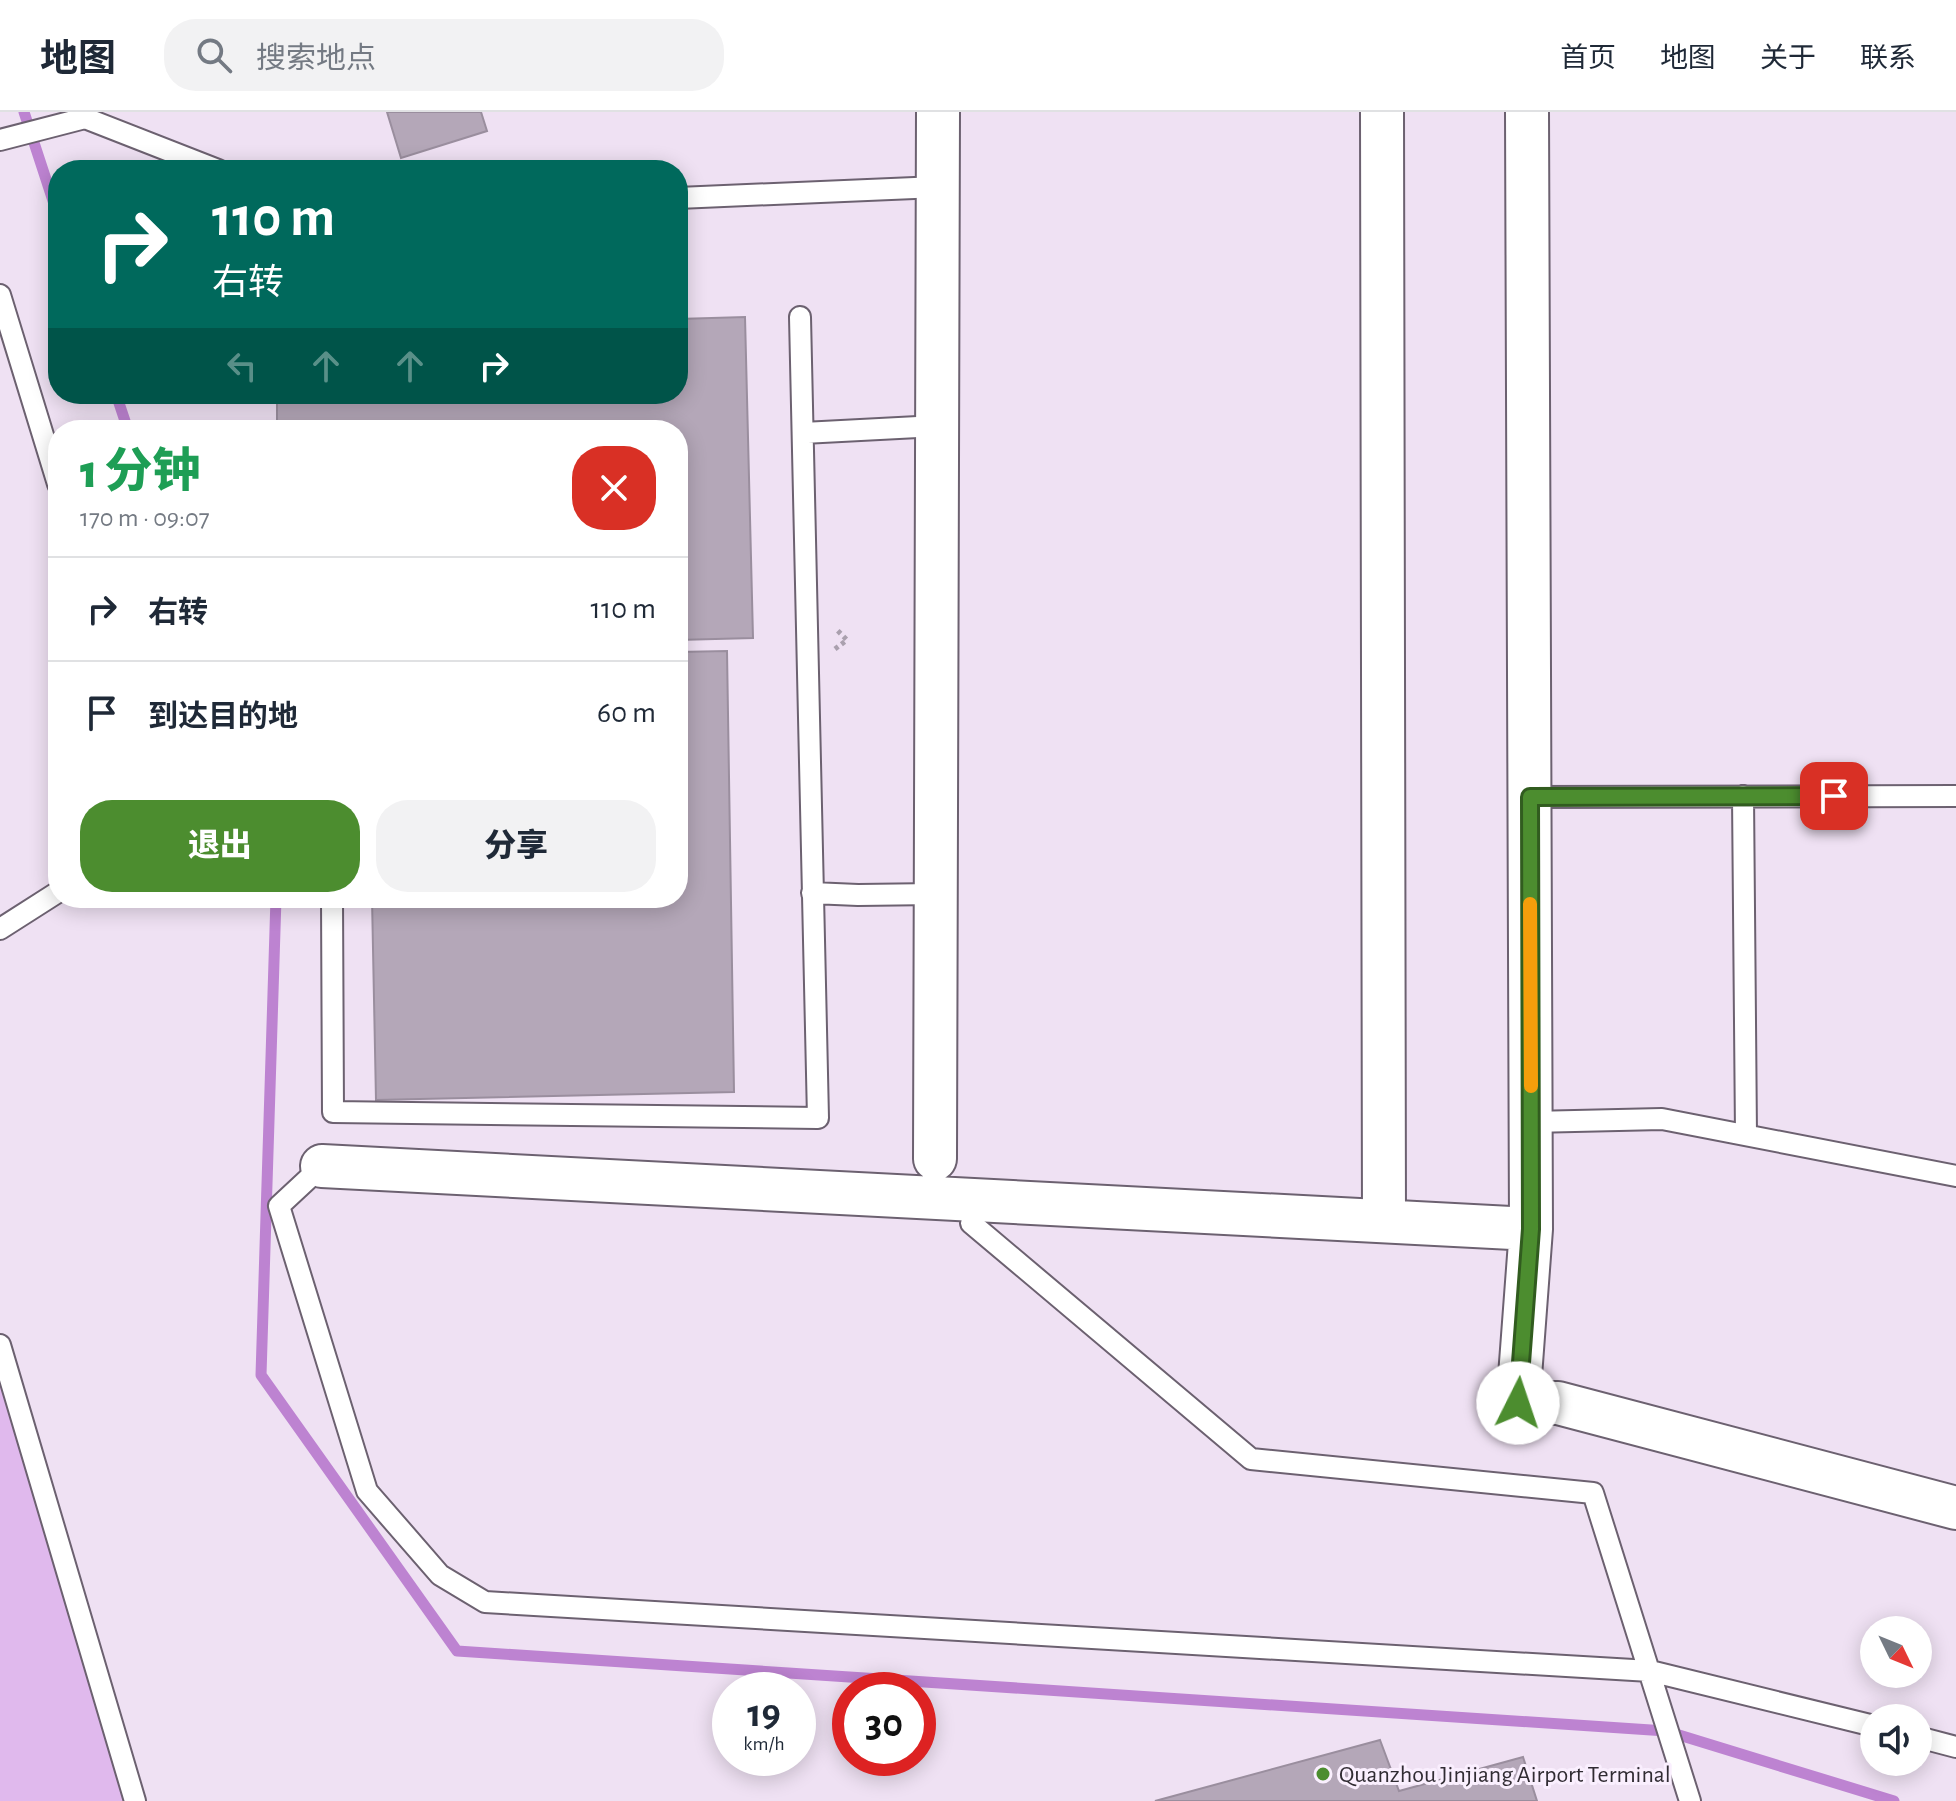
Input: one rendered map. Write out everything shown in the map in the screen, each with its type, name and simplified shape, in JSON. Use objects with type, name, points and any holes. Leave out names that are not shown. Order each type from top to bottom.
[{"type":"street","points":[[935,1159],[938,112]]},
{"type":"street","points":[[1382,112],[1384,1221]]},
{"type":"street","points":[[1527,112],[1531,1229],[1518,1403],[1558,1403],[1956,1508]]},
{"type":"street","points":[[322,1166],[1531,1229]]},
{"type":"lane","points":[[0,140],[85,118],[192,160]]},
{"type":"lane","points":[[688,198],[938,187]]},
{"type":"lane","points":[[0,295],[48,451]]},
{"type":"lane","points":[[332,908],[333,1112],[818,1118],[800,317]]},
{"type":"lane","points":[[803,433],[937,426]]},
{"type":"lane","points":[[1743,796],[1746,1135]]},
{"type":"lane","points":[[1530,797],[1956,796]]},
{"type":"lane","points":[[812,893],[936,894]]},
{"type":"lane","points":[[0,929],[48,898]]},
{"type":"lane","points":[[1531,1122],[1662,1119],[1956,1176]]},
{"type":"lane","points":[[322,1166],[279,1206],[367,1491],[440,1575],[485,1602],[1650,1671],[1860,1723]]},
{"type":"lane","points":[[971,1223],[1251,1459],[1593,1493],[1690,1801]]},
{"type":"lane","points":[[0,1345],[135,1801]]},
{"type":"lane","points":[[1932,1741],[1956,1747]]},
{"type":"shaded area","points":[[0,1344],[135,1801],[0,1801]]},
{"type":"building","points":[[387,112],[481,112],[487,131],[401,158]]},
{"type":"building","points":[[745,317],[753,638],[688,640],[688,420],[277,420],[277,404],[688,404],[688,319]]},
{"type":"building","points":[[727,651],[734,1092],[376,1100],[372,908],[688,908],[688,652]]},
{"type":"building","name":"Quanzhou Jinjiang Airport Terminal","points":[[1380,1740],[1399,1791],[1523,1757],[1537,1801],[1155,1801]]},
{"type":"waterway","points":[[24,112],[48,185]]},
{"type":"waterway","points":[[119,404],[125,420]]},
{"type":"waterway","points":[[276,908],[261,1375],[457,1651],[1666,1731],[1894,1801]]},
{"type":"slow traffic","points":[[1530,904],[1531,1086]]},
{"type":"place","name":"Quanzhou Jinjiang Airport Terminal","points":[[1323,1774]]},
{"type":"route","points":[[1518,1403],[1531,1229],[1530,797],[1834,796]]}]
